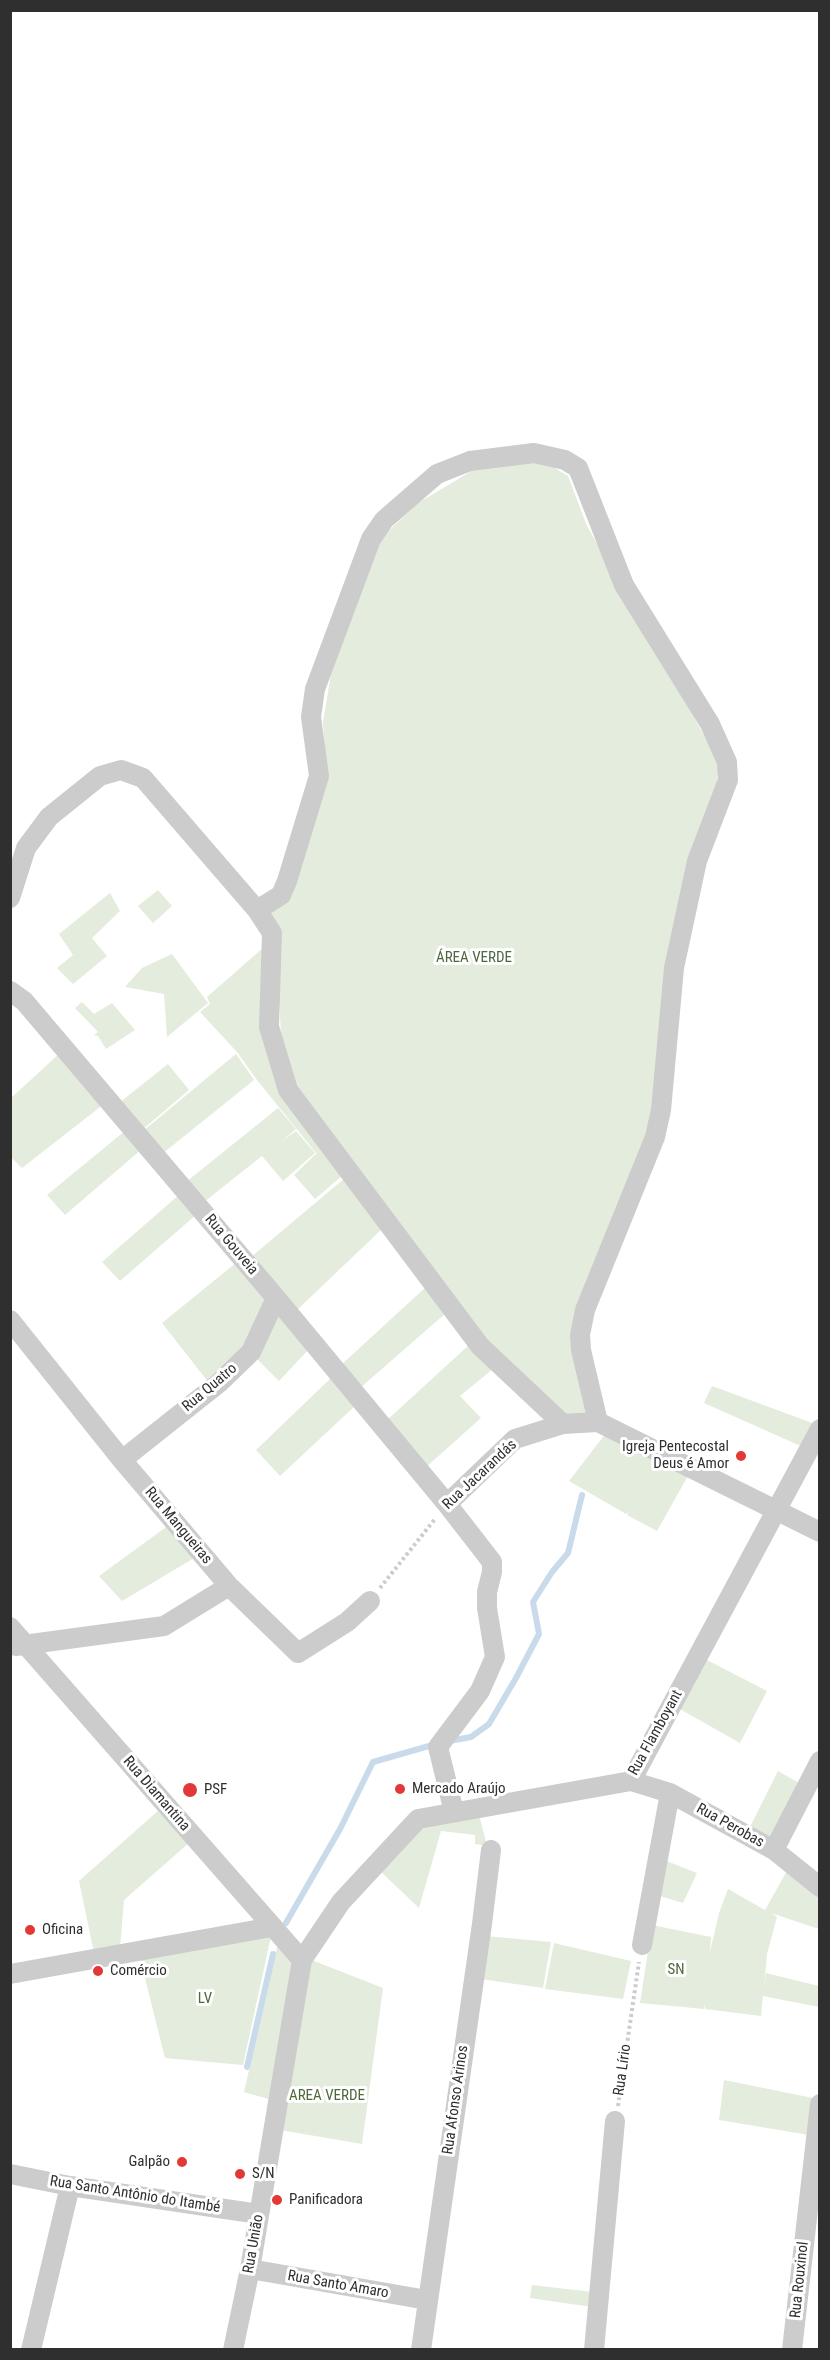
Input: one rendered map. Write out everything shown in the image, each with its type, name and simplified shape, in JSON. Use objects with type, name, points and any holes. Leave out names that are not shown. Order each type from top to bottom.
[{"type":"street","points":[[257,910],[281,895],[287,881],[319,776],[311,717],[315,689],[371,539],[384,520],[437,474],[470,461],[534,453],[565,460],[578,468],[624,585],[710,724],[728,762],[728,780],[697,861],[674,968],[661,1110],[655,1137],[585,1310],[580,1335],[581,1350],[598,1422]]},
{"type":"street","points":[[10,898],[26,848],[49,817],[100,776],[121,770],[143,778],[257,910],[272,933],[269,1027],[288,1090],[480,1346],[563,1424]]},
{"type":"street","name":"Rua Gouveia","points":[[10,991],[24,1001],[276,1298],[447,1504],[492,1562],[487,1592],[495,1658],[480,1690],[438,1747],[454,1812]]},
{"type":"street","name":"Rua Quatro","points":[[122,1460],[219,1383],[251,1352],[276,1298]]},
{"type":"street","name":"Rua Mangueiras","points":[[10,1320],[122,1460],[229,1586],[298,1653],[347,1622],[370,1601]]},
{"type":"street","name":"Rua Jacarandás","points":[[447,1504],[514,1439],[563,1424],[598,1422],[819,1532]]},
{"type":"street","name":"Rua Flamboyant","points":[[302,1960],[341,1902],[418,1819],[631,1781],[819,1429]]},
{"type":"street","points":[[18,1646],[164,1626],[229,1586]]},
{"type":"street","name":"Rua Diamantina","points":[[10,1627],[18,1646],[302,1960]]},
{"type":"street","points":[[774,1850],[819,1761]]},
{"type":"street","name":"Rua Perobas","points":[[631,1781],[670,1793],[774,1850],[819,1887]]},
{"type":"street","points":[[642,1945],[670,1793]]},
{"type":"street","name":"Rua Afonso Arinos","points":[[421,2349],[491,1850]]},
{"type":"street","points":[[11,1974],[272,1928]]},
{"type":"street","name":"Rua União","points":[[232,2349],[250,2269],[302,1960]]},
{"type":"street","name":"Rua Rouxinol","points":[[792,2349],[817,2161],[819,2104]]},
{"type":"street","points":[[594,2349],[615,2121]]},
{"type":"street","name":"Rua Santo Antônio do Itambé","points":[[10,2174],[70,2186],[259,2214]]},
{"type":"street","points":[[31,2349],[70,2186]]},
{"type":"street","name":"Rua Santo Amaro","points":[[250,2269],[427,2300]]},
{"type":"path","name":"Rua Jacarandás","points":[[370,1601],[447,1504]]},
{"type":"path","name":"Rua Lírio","points":[[615,2121],[642,1945]]},
{"type":"green space","name":"ÁREA VERDE","points":[[543,461],[568,476],[587,526],[720,764],[655,1116],[576,1337],[592,1419],[563,1417],[492,1352],[297,1088],[281,1036],[278,977],[265,912],[326,771],[323,722],[331,674],[379,540],[418,503],[480,466]]},
{"type":"green space","points":[[158,890],[172,906],[153,923],[138,906]]},
{"type":"green space","points":[[110,893],[120,911],[92,938],[107,956],[73,984],[57,968],[73,955],[59,934]]},
{"type":"green space","points":[[271,941],[259,1028],[280,1090],[343,1175],[315,1199],[294,1175],[319,1151],[316,1153],[237,1052],[200,1012],[210,1004],[207,997]]},
{"type":"green space","points":[[172,954],[208,1003],[167,1037],[164,994],[125,987],[142,968]]},
{"type":"green space","points":[[82,1002],[94,1014],[112,1003],[135,1030],[106,1049],[98,1036],[94,1035],[98,1032],[75,1008]]},
{"type":"green space","points":[[60,1053],[104,1104],[22,1168],[11,1157],[11,1098]]},
{"type":"green space","points":[[236,1054],[254,1080],[162,1154],[143,1131]]},
{"type":"green space","points":[[168,1064],[189,1090],[142,1130],[119,1103]]},
{"type":"green space","points":[[278,1108],[296,1129],[281,1142],[296,1131],[315,1153],[283,1181],[262,1156],[204,1202],[186,1182]]},
{"type":"green space","points":[[126,1130],[142,1149],[65,1215],[47,1195]]},
{"type":"green space","points":[[345,1178],[383,1228],[296,1311],[251,1257]]},
{"type":"green space","points":[[180,1194],[197,1214],[120,1281],[102,1262]]},
{"type":"green space","points":[[237,1262],[269,1299],[247,1348],[209,1383],[162,1323]]},
{"type":"green space","points":[[427,1286],[446,1313],[360,1388],[341,1365]]},
{"type":"green space","points":[[278,1309],[310,1348],[279,1381],[256,1358]]},
{"type":"green space","points":[[470,1344],[494,1368],[460,1396],[481,1418],[425,1468],[386,1421]]},
{"type":"green space","points":[[333,1376],[356,1405],[280,1476],[256,1450]]},
{"type":"green space","points":[[712,1386],[815,1424],[803,1447],[704,1403]]},
{"type":"green space","points":[[606,1433],[689,1474],[657,1531],[627,1515],[629,1511],[626,1514],[569,1481]]},
{"type":"green space","points":[[169,1525],[196,1557],[122,1601],[99,1576]]},
{"type":"green space","points":[[705,1659],[767,1691],[740,1743],[678,1708]]},
{"type":"green space","points":[[778,1771],[801,1784],[771,1842],[749,1829]]},
{"type":"green space","points":[[160,1809],[190,1842],[124,1900],[120,1948],[94,1953],[79,1881]]},
{"type":"green space","points":[[479,1815],[486,1842],[496,1847],[475,1844],[475,1835],[441,1831],[419,1908],[379,1870],[422,1825]]},
{"type":"green space","points":[[664,1860],[697,1873],[683,1903],[657,1895]]},
{"type":"green space","name":"SN","points":[[788,1869],[819,1895],[819,1929],[771,1913],[777,1917],[767,1954],[764,1989],[766,1973],[819,1986],[819,2007],[763,1996],[761,2016],[705,2009],[705,2004],[704,2009],[640,2003],[652,1925],[711,1937],[710,1952],[719,1913],[728,1889],[765,1910]]},
{"type":"green space","name":"LV","points":[[271,1936],[243,2065],[165,2058],[140,1958]]},
{"type":"green space","points":[[485,1936],[551,1942],[543,1988],[481,1979]]},
{"type":"green space","points":[[278,1943],[294,1962],[272,2100],[244,2092]]},
{"type":"green space","points":[[554,1943],[631,1961],[623,1999],[545,1989]]},
{"type":"green space","name":"AREA VERDE","points":[[309,1959],[383,1988],[362,2144],[280,2130]]},
{"type":"green space","points":[[724,2080],[813,2098],[809,2135],[719,2120]]},
{"type":"green space","points":[[532,2285],[593,2292],[592,2307],[530,2298]]},
{"type":"waterway","points":[[449,1741],[471,1737],[489,1724],[516,1678],[539,1634],[533,1602],[552,1572],[568,1553],[582,1495]]},
{"type":"waterway","points":[[286,1923],[340,1829],[373,1762],[436,1744]]},
{"type":"waterway","points":[[247,2067],[273,1954]]},
{"type":"place","name":"Igreja Pentecostal Deus é Amor","points":[[741,1456]]},
{"type":"place","name":"Mercado Araújo","points":[[400,1789]]},
{"type":"place","name":"PSF","points":[[190,1790]]},
{"type":"place","name":"Oficina","points":[[30,1930]]},
{"type":"place","name":"Comércio","points":[[98,1971]]},
{"type":"place","name":"Galpão","points":[[182,2162]]},
{"type":"place","name":"S/N","points":[[240,2174]]},
{"type":"place","name":"Panificadora","points":[[277,2200]]}]
